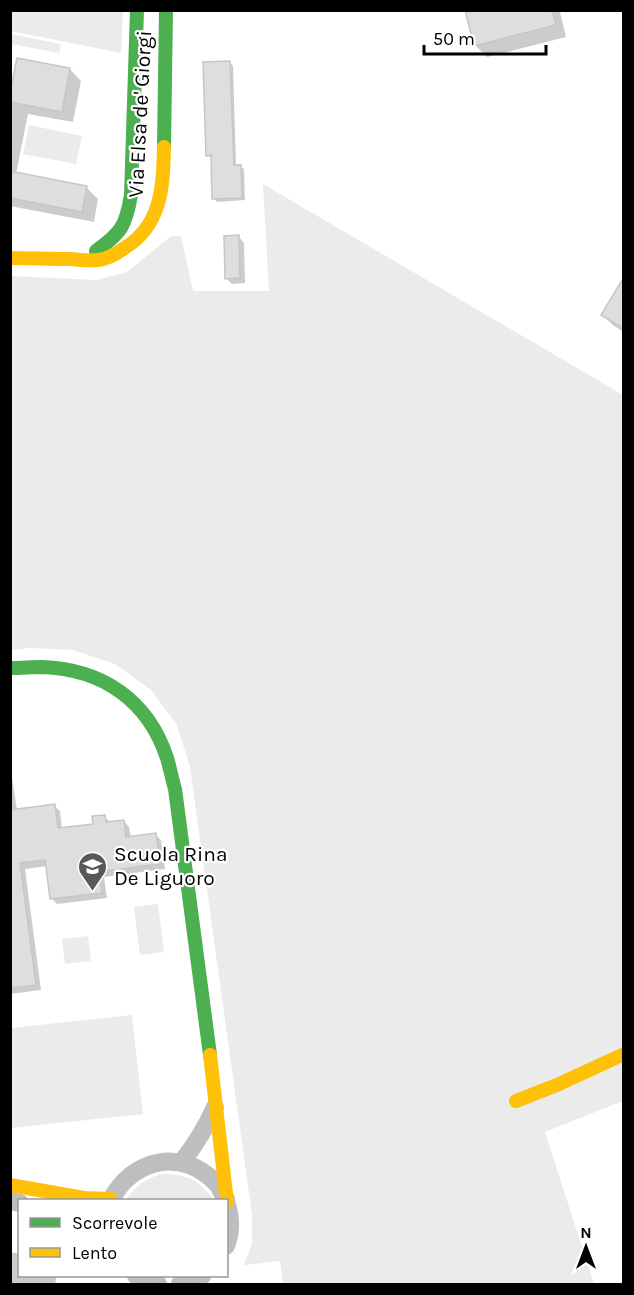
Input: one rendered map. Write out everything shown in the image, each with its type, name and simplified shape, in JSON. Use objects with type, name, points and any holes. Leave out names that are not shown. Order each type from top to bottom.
[{"type":"street","name":"Via Elsa de' Giorgi","points":[[81,261],[116,237],[124,226],[129,212],[137,10]]},
{"type":"street","name":"Via Elsa de' Giorgi","points":[[81,261],[98,260],[114,255],[129,246],[149,225],[159,204],[163,176],[166,10]]},
{"type":"street","points":[[10,258],[81,261]]},
{"type":"street","points":[[10,668],[65,669],[98,678],[115,687],[140,708],[161,740],[175,789],[227,1199]]},
{"type":"street","points":[[516,1101],[624,1054]]},
{"type":"street","points":[[181,1163],[207,1128],[216,1106]]},
{"type":"street","points":[[112,1199],[130,1175],[146,1166],[163,1162],[181,1163],[201,1170],[217,1184],[226,1199]]},
{"type":"street","points":[[10,1185],[98,1199]]},
{"type":"street","points":[[228,1206],[231,1220],[228,1242]]},
{"type":"street","points":[[139,1277],[158,1284]]},
{"type":"street","points":[[180,1284],[200,1277]]},
{"type":"shaded area","points":[[10,11],[123,11],[121,53],[11,31]]},
{"type":"shaded area","points":[[10,34],[61,44],[59,53],[11,44]]},
{"type":"shaded area","points":[[29,125],[82,136],[76,164],[23,154]]},
{"type":"shaded area","points":[[263,184],[623,395],[623,1101],[545,1132],[594,1284],[283,1284],[280,1261],[244,1265],[252,1244],[252,1215],[190,767],[177,725],[151,690],[115,664],[73,650],[30,648],[11,650],[11,276],[97,280],[127,272],[171,236],[181,236],[193,291],[269,291]]},
{"type":"shaded area","points":[[158,904],[164,952],[140,955],[134,907]]},
{"type":"shaded area","points":[[88,936],[91,961],[65,964],[62,939]]},
{"type":"shaded area","points":[[132,1015],[143,1114],[11,1128],[11,1028]]},
{"type":"shaded area","points":[[161,1174],[185,1177],[203,1187],[213,1199],[127,1199],[133,1190],[150,1178]]},
{"type":"building","points":[[465,10],[552,10],[556,25],[474,46]]},
{"type":"building","points":[[17,58],[70,68],[62,112],[10,102]]},
{"type":"building","points":[[230,61],[234,165],[241,165],[242,198],[212,199],[211,155],[206,156],[203,62]]},
{"type":"building","points":[[10,171],[87,186],[82,212],[10,198]]},
{"type":"building","points":[[239,235],[240,278],[225,279],[224,236]]},
{"type":"building","points":[[624,277],[624,329],[601,315]]},
{"type":"building","points":[[55,804],[58,828],[93,824],[92,816],[105,815],[106,822],[124,820],[126,837],[156,833],[160,864],[99,872],[102,893],[50,899],[45,860],[20,863],[36,985],[10,988],[10,810]]},
{"type":"traffic: fast","points":[[96,251],[121,228],[131,195],[137,10]]},
{"type":"traffic: fast","points":[[164,147],[166,10]]},
{"type":"traffic: fast","points":[[10,668],[64,669],[103,681],[135,704],[159,738],[175,789],[210,1055]]},
{"type":"traffic: slow","points":[[10,258],[95,260],[108,257],[136,240],[146,229],[158,204],[163,177],[164,147]]},
{"type":"traffic: slow","points":[[516,1101],[624,1054]]},
{"type":"traffic: slow","points":[[210,1055],[227,1199]]},
{"type":"traffic: slow","points":[[10,1185],[84,1198],[111,1199]]},
{"type":"place","name":"Scuola Rina De Liguoro","points":[[93,892]]}]
